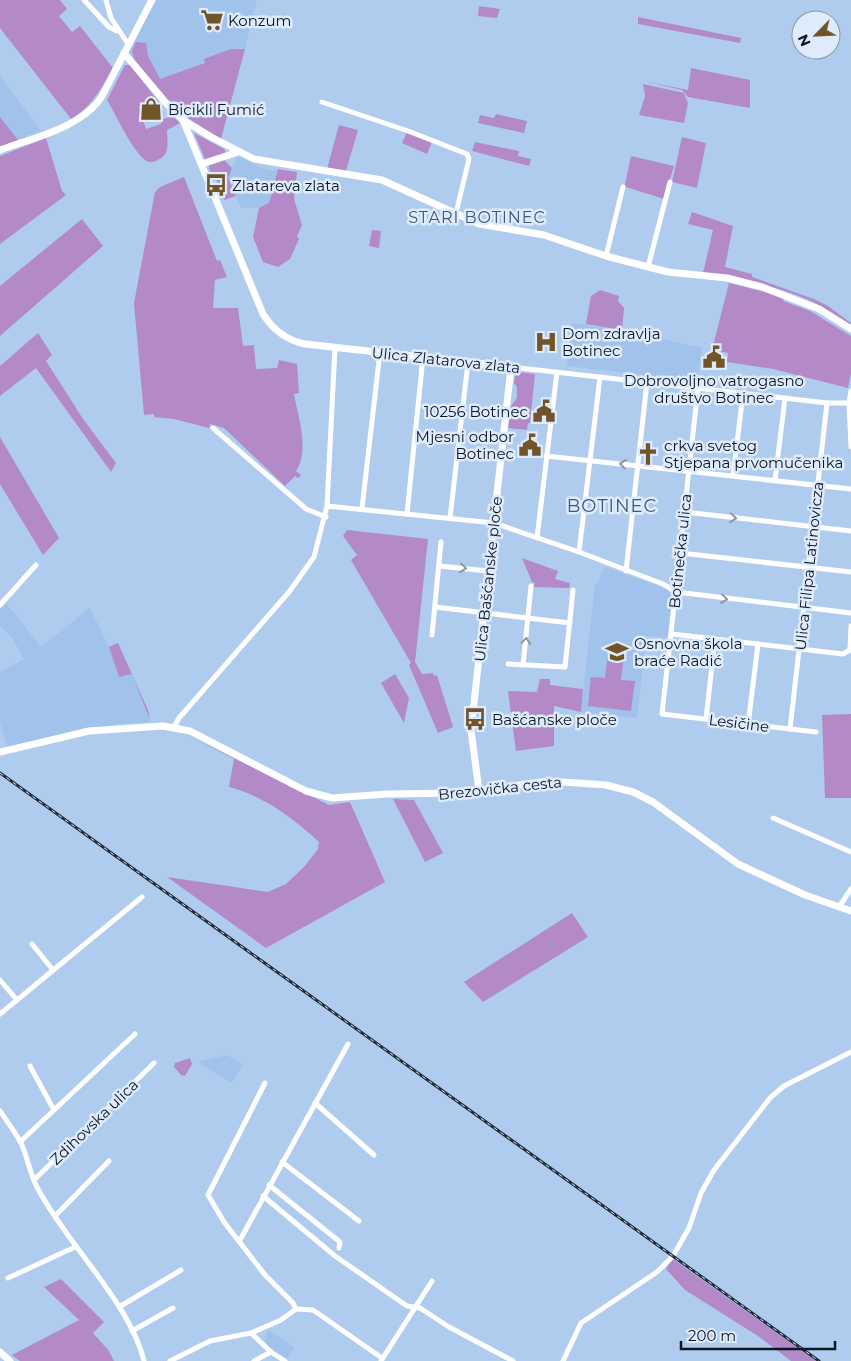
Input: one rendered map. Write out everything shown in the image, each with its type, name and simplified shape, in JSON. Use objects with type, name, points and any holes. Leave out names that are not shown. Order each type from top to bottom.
[{"type":"street","points":[[84,0],[109,27],[118,31]]},
{"type":"street","points":[[106,0],[107,7],[118,31],[128,44]]},
{"type":"street","points":[[0,150],[66,125],[84,116],[102,96],[152,0]]},
{"type":"street","points":[[124,53],[166,103],[183,120],[238,152],[270,163],[382,180],[479,224],[544,235],[606,256],[680,275],[728,278],[762,287],[819,308],[851,330]]},
{"type":"street","points":[[322,102],[408,131],[467,154],[469,159],[456,213]]},
{"type":"street","name":"Ulica Zlatarova zlata","points":[[183,120],[267,320],[284,336],[298,342],[743,394],[827,403],[849,403]]},
{"type":"street","points":[[202,164],[238,152]]},
{"type":"street","points":[[648,267],[670,182]]},
{"type":"street","points":[[606,256],[623,187]]},
{"type":"street","points":[[174,727],[309,566],[328,506],[335,347]]},
{"type":"street","points":[[362,508],[380,352]]},
{"type":"street","points":[[407,514],[423,357]]},
{"type":"street","points":[[450,518],[468,362]]},
{"type":"street","name":"Ulica Bašćanske ploče","points":[[478,791],[471,730],[511,367]]},
{"type":"street","points":[[536,538],[556,372]]},
{"type":"street","points":[[579,552],[600,377]]},
{"type":"street","points":[[626,571],[647,382]]},
{"type":"street","name":"Botinečka ulica","points":[[662,714],[698,388]]},
{"type":"street","points":[[851,390],[849,403],[851,447]]},
{"type":"street","points":[[733,476],[743,394]]},
{"type":"street","points":[[775,480],[784,398]]},
{"type":"street","name":"Ulica Filipa Latinovicza","points":[[790,729],[827,403]]},
{"type":"street","points":[[213,428],[306,509],[326,517]]},
{"type":"street","points":[[546,456],[851,489]]},
{"type":"street","points":[[328,506],[362,508],[494,524],[579,552],[663,584],[676,592],[851,613]]},
{"type":"street","points":[[685,512],[851,531]]},
{"type":"street","points":[[432,635],[441,542]]},
{"type":"street","points":[[680,553],[851,572]]},
{"type":"street","points":[[0,605],[36,565]]},
{"type":"street","points":[[439,566],[488,571]]},
{"type":"street","points":[[523,665],[531,586]]},
{"type":"street","points":[[508,664],[565,668],[573,590]]},
{"type":"street","points":[[435,608],[570,623]]},
{"type":"street","points":[[672,634],[847,653],[850,650],[851,626]]},
{"type":"street","points":[[706,719],[715,639]]},
{"type":"street","points":[[748,724],[758,644]]},
{"type":"street","name":"Lesičine","points":[[662,714],[816,732]]},
{"type":"street","name":"Brezovička cesta","points":[[0,752],[89,731],[142,726],[174,727],[198,735],[298,787],[325,797],[340,798],[478,791],[556,780],[590,783],[623,789],[643,797],[662,808],[718,852],[738,864],[839,908],[851,911]]},
{"type":"street","points":[[773,818],[851,852]]},
{"type":"street","points":[[839,908],[851,890]]},
{"type":"street","points":[[0,1014],[142,897]]},
{"type":"street","points":[[32,944],[53,970]]},
{"type":"street","points":[[0,980],[17,1000]]},
{"type":"street","points":[[20,1142],[135,1034]]},
{"type":"street","points":[[240,1240],[348,1044]]},
{"type":"street","points":[[562,1361],[581,1323],[657,1272],[673,1256],[689,1228],[701,1193],[714,1170],[770,1098],[784,1086],[851,1052]]},
{"type":"street","name":"Zdihovska ulica","points":[[34,1180],[154,1063]]},
{"type":"street","points":[[30,1066],[54,1110]]},
{"type":"street","points":[[265,1083],[208,1195],[224,1222],[240,1240],[264,1275],[293,1303],[296,1309]]},
{"type":"street","points":[[315,1103],[374,1155]]},
{"type":"street","name":"Zdihovska ulica","points":[[0,1111],[20,1142],[34,1180],[55,1216],[119,1307],[140,1346],[144,1361]]},
{"type":"street","points":[[55,1216],[109,1161]]},
{"type":"street","points":[[282,1162],[359,1221]]},
{"type":"street","points":[[269,1185],[340,1242],[339,1248]]},
{"type":"street","points":[[263,1196],[335,1256],[407,1306],[420,1308],[449,1327],[513,1361]]},
{"type":"street","points":[[8,1278],[75,1246]]},
{"type":"street","points":[[119,1307],[181,1270]]},
{"type":"street","points":[[170,1361],[210,1342],[251,1333],[281,1320],[296,1309],[313,1310],[382,1360],[432,1281]]},
{"type":"street","points":[[132,1331],[173,1308]]},
{"type":"street","points":[[251,1333],[271,1352],[285,1361]]},
{"type":"street","points":[[0,1352],[10,1361]]},
{"type":"street","points":[[254,1361],[271,1352]]},
{"type":"shaded area","points":[[0,0],[60,0],[67,9],[59,16],[72,32],[80,26],[113,68],[90,103],[71,119],[0,28]]},
{"type":"shaded area","points":[[152,0],[257,0],[245,49],[240,48],[204,59],[206,63],[149,83],[124,53]]},
{"type":"shaded area","points":[[479,6],[500,9],[497,18],[478,16]]},
{"type":"shaded area","points":[[638,17],[741,38],[740,43],[638,24]]},
{"type":"shaded area","points":[[136,42],[146,43],[148,56],[160,79],[205,63],[204,59],[231,49],[245,49],[221,139],[186,117],[172,105],[134,59],[132,51]]},
{"type":"shaded area","points":[[125,65],[130,65],[158,101],[139,107],[146,129],[161,124],[161,120],[172,116],[180,123],[167,130],[167,151],[154,162],[147,161],[139,154],[107,100]]},
{"type":"shaded area","points":[[691,68],[750,80],[750,108],[688,97],[682,90],[643,81],[688,90]]},
{"type":"shaded area","points":[[0,76],[41,130],[18,140],[0,117]]},
{"type":"shaded area","points":[[643,84],[684,93],[688,103],[684,123],[639,115],[645,96]]},
{"type":"shaded area","points":[[496,114],[527,121],[524,133],[478,123],[480,115],[494,118]]},
{"type":"shaded area","points":[[0,117],[18,140],[0,147]]},
{"type":"shaded area","points":[[339,125],[358,130],[346,171],[327,169]]},
{"type":"shaded area","points":[[407,132],[432,142],[427,154],[402,143]]},
{"type":"shaded area","points":[[194,133],[224,149],[226,153],[205,159]]},
{"type":"shaded area","points":[[682,137],[706,143],[697,188],[672,182]]},
{"type":"shaded area","points":[[46,138],[62,191],[66,195],[0,244],[0,156]]},
{"type":"shaded area","points":[[475,142],[519,151],[518,156],[531,159],[529,166],[472,151]]},
{"type":"shaded area","points":[[237,156],[268,170],[278,170],[269,203],[259,208],[241,208],[228,178]]},
{"type":"shaded area","points":[[631,156],[674,166],[664,199],[626,187],[624,189]]},
{"type":"shaded area","points":[[224,160],[232,168],[228,178],[236,196],[224,200],[219,184],[209,169],[209,165]]},
{"type":"shaded area","points":[[278,169],[297,172],[294,199],[302,225],[297,236],[299,239],[290,259],[278,267],[263,262],[253,237],[259,208],[269,203]]},
{"type":"shaded area","points":[[184,177],[217,261],[220,260],[227,277],[215,280],[213,308],[238,308],[243,346],[254,345],[256,369],[277,368],[279,360],[297,364],[299,393],[294,394],[303,443],[300,463],[296,471],[301,475],[298,478],[295,476],[285,486],[224,428],[210,424],[209,428],[174,419],[154,417],[154,414],[144,415],[134,303],[155,192],[160,187]]},
{"type":"shaded area","points":[[692,212],[733,226],[725,267],[752,274],[752,277],[814,299],[828,306],[851,323],[851,327],[815,303],[802,297],[760,284],[703,273],[713,230],[688,224]]},
{"type":"shaded area","points":[[82,219],[103,246],[0,336],[0,286]]},
{"type":"shaded area","points":[[372,230],[381,231],[379,248],[369,246]]},
{"type":"shaded area","points":[[729,283],[785,297],[783,301],[810,311],[851,336],[851,373],[848,388],[773,369],[727,362],[728,353],[712,350]]},
{"type":"shaded area","points":[[600,290],[619,296],[618,301],[624,308],[622,330],[586,324],[591,296]]},
{"type":"shaded area","points":[[571,323],[622,330],[702,348],[697,381],[567,366]]},
{"type":"shaded area","points":[[38,333],[52,355],[46,361],[83,419],[116,463],[111,472],[36,368],[0,396],[0,366]]},
{"type":"shaded area","points":[[516,372],[535,374],[530,423],[528,423],[527,430],[508,428],[511,406],[517,398],[517,387],[514,383]]},
{"type":"shaded area","points":[[0,437],[59,538],[43,555],[0,484]]},
{"type":"shaded area","points":[[347,530],[428,539],[415,662],[422,674],[433,673],[434,676],[437,675],[453,727],[438,733],[409,665],[411,663],[351,560],[357,555],[343,536]]},
{"type":"shaded area","points":[[522,558],[558,571],[555,579],[570,583],[569,588],[534,587],[535,583],[532,582]]},
{"type":"shaded area","name":"Osnovna škola braće Radić","points":[[604,567],[669,590],[672,593],[668,637],[646,636],[637,718],[581,712],[595,583],[598,583]]},
{"type":"shaded area","points":[[6,603],[41,647],[90,608],[109,647],[119,677],[132,674],[150,722],[116,724],[81,730],[8,748],[0,723],[0,672],[24,659],[13,639],[0,626],[0,609]]},
{"type":"shaded area","points":[[118,643],[132,674],[119,677],[109,647]]},
{"type":"shaded area","points":[[608,653],[624,655],[621,680],[635,681],[631,711],[588,706],[591,677],[605,678]]},
{"type":"shaded area","points":[[395,674],[409,698],[404,723],[381,683]]},
{"type":"shaded area","points":[[133,676],[148,710],[150,720]]},
{"type":"shaded area","points":[[540,679],[550,679],[550,685],[583,689],[581,712],[554,706],[554,746],[516,751],[508,691],[537,692]]},
{"type":"shaded area","points":[[851,714],[851,798],[825,798],[822,715]]},
{"type":"shaded area","points":[[183,733],[329,805],[350,802],[385,882],[266,948],[167,877],[268,892],[286,884],[304,867],[318,849],[319,842],[299,825],[266,802],[229,787],[234,759]]},
{"type":"shaded area","points":[[393,799],[414,800],[443,853],[425,862]]},
{"type":"shaded area","points":[[572,913],[588,937],[483,1002],[464,982]]},
{"type":"shaded area","points":[[227,1055],[243,1065],[231,1083],[198,1062]]},
{"type":"shaded area","points":[[190,1058],[192,1064],[185,1076],[181,1075],[174,1067],[175,1063]]},
{"type":"shaded area","points":[[673,1259],[816,1361],[791,1361],[758,1336],[685,1290],[666,1269]]},
{"type":"shaded area","points":[[61,1279],[104,1322],[93,1333],[109,1351],[114,1361],[20,1361],[12,1355],[79,1320],[44,1287]]},
{"type":"shaded area","points":[[267,1329],[295,1348],[285,1360],[265,1345]]},
{"type":"railway","points":[[0,773],[819,1361]]},
{"type":"place","name":"Konzum","points":[[212,20]]},
{"type":"place","name":"Bicikli Fumić","points":[[151,109]]},
{"type":"place","name":"Zlatareva zlata","points":[[216,185]]},
{"type":"place","name":"Dom zdravlja Botinec","points":[[546,342]]},
{"type":"place","name":"Dobrovoljno vatrogasno društvo Botinec","points":[[714,357]]},
{"type":"place","name":"10256 Botinec","points":[[544,411]]},
{"type":"place","name":"Mjesni odbor Botinec","points":[[530,445]]},
{"type":"place","name":"crkva svetog Stjepana prvomučenika","points":[[648,454]]},
{"type":"place","name":"Osnovna škola braće Radić","points":[[617,652]]},
{"type":"place","name":"Bašćanske ploče","points":[[475,719]]},
{"type":"district","name":"STARI BOTINEC","points":[[477,217]]},
{"type":"district","name":"BOTINEC","points":[[612,506]]}]
